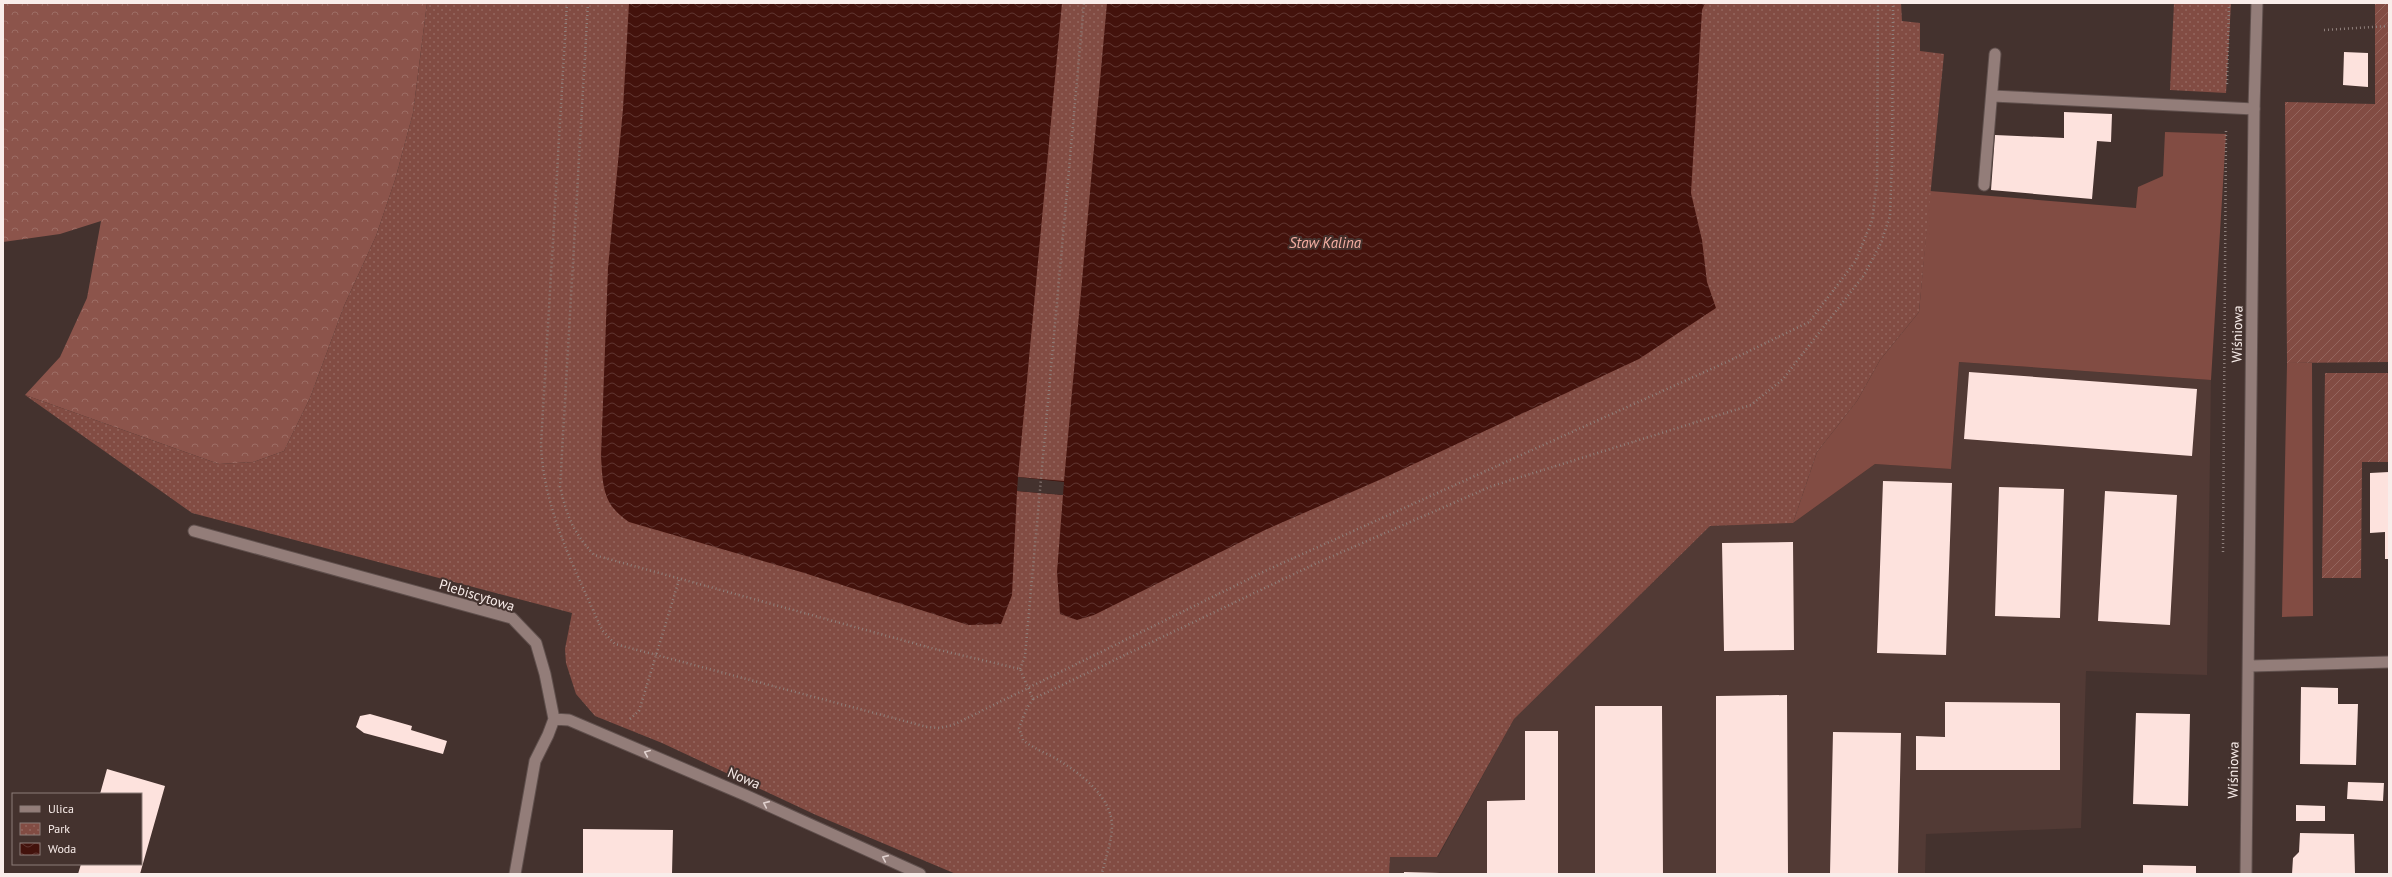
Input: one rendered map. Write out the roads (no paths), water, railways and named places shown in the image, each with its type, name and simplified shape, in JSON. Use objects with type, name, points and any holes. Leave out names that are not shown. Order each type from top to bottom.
[{"type":"street","name":"Wiśniowa","points":[[2246,874],[2250,666],[2248,630],[2254,109],[2257,3]]},
{"type":"street","points":[[1984,185],[1993,96],[1995,54]]},
{"type":"street","points":[[1993,96],[2254,109]]},
{"type":"street","name":"Plebiscytowa","points":[[194,531],[512,618],[536,643],[545,674],[554,719]]},
{"type":"street","points":[[2250,666],[2389,662]]},
{"type":"street","points":[[515,874],[535,761],[554,719]]},
{"type":"street","name":"Nowa","points":[[554,719],[569,720],[619,741],[745,795],[920,874]]},
{"type":"water","name":"Staw Kalina","points":[[629,3],[1062,3],[1018,477],[1064,481],[1107,3],[1705,3],[1702,10],[1691,193],[1702,240],[1707,282],[1716,308],[1639,359],[1386,477],[1265,530],[1094,615],[1077,620],[1060,614],[1057,572],[1063,495],[1017,491],[1012,595],[1001,624],[968,625],[801,572],[629,522],[620,515],[609,501],[602,476],[601,456],[608,268],[623,109]]}]
